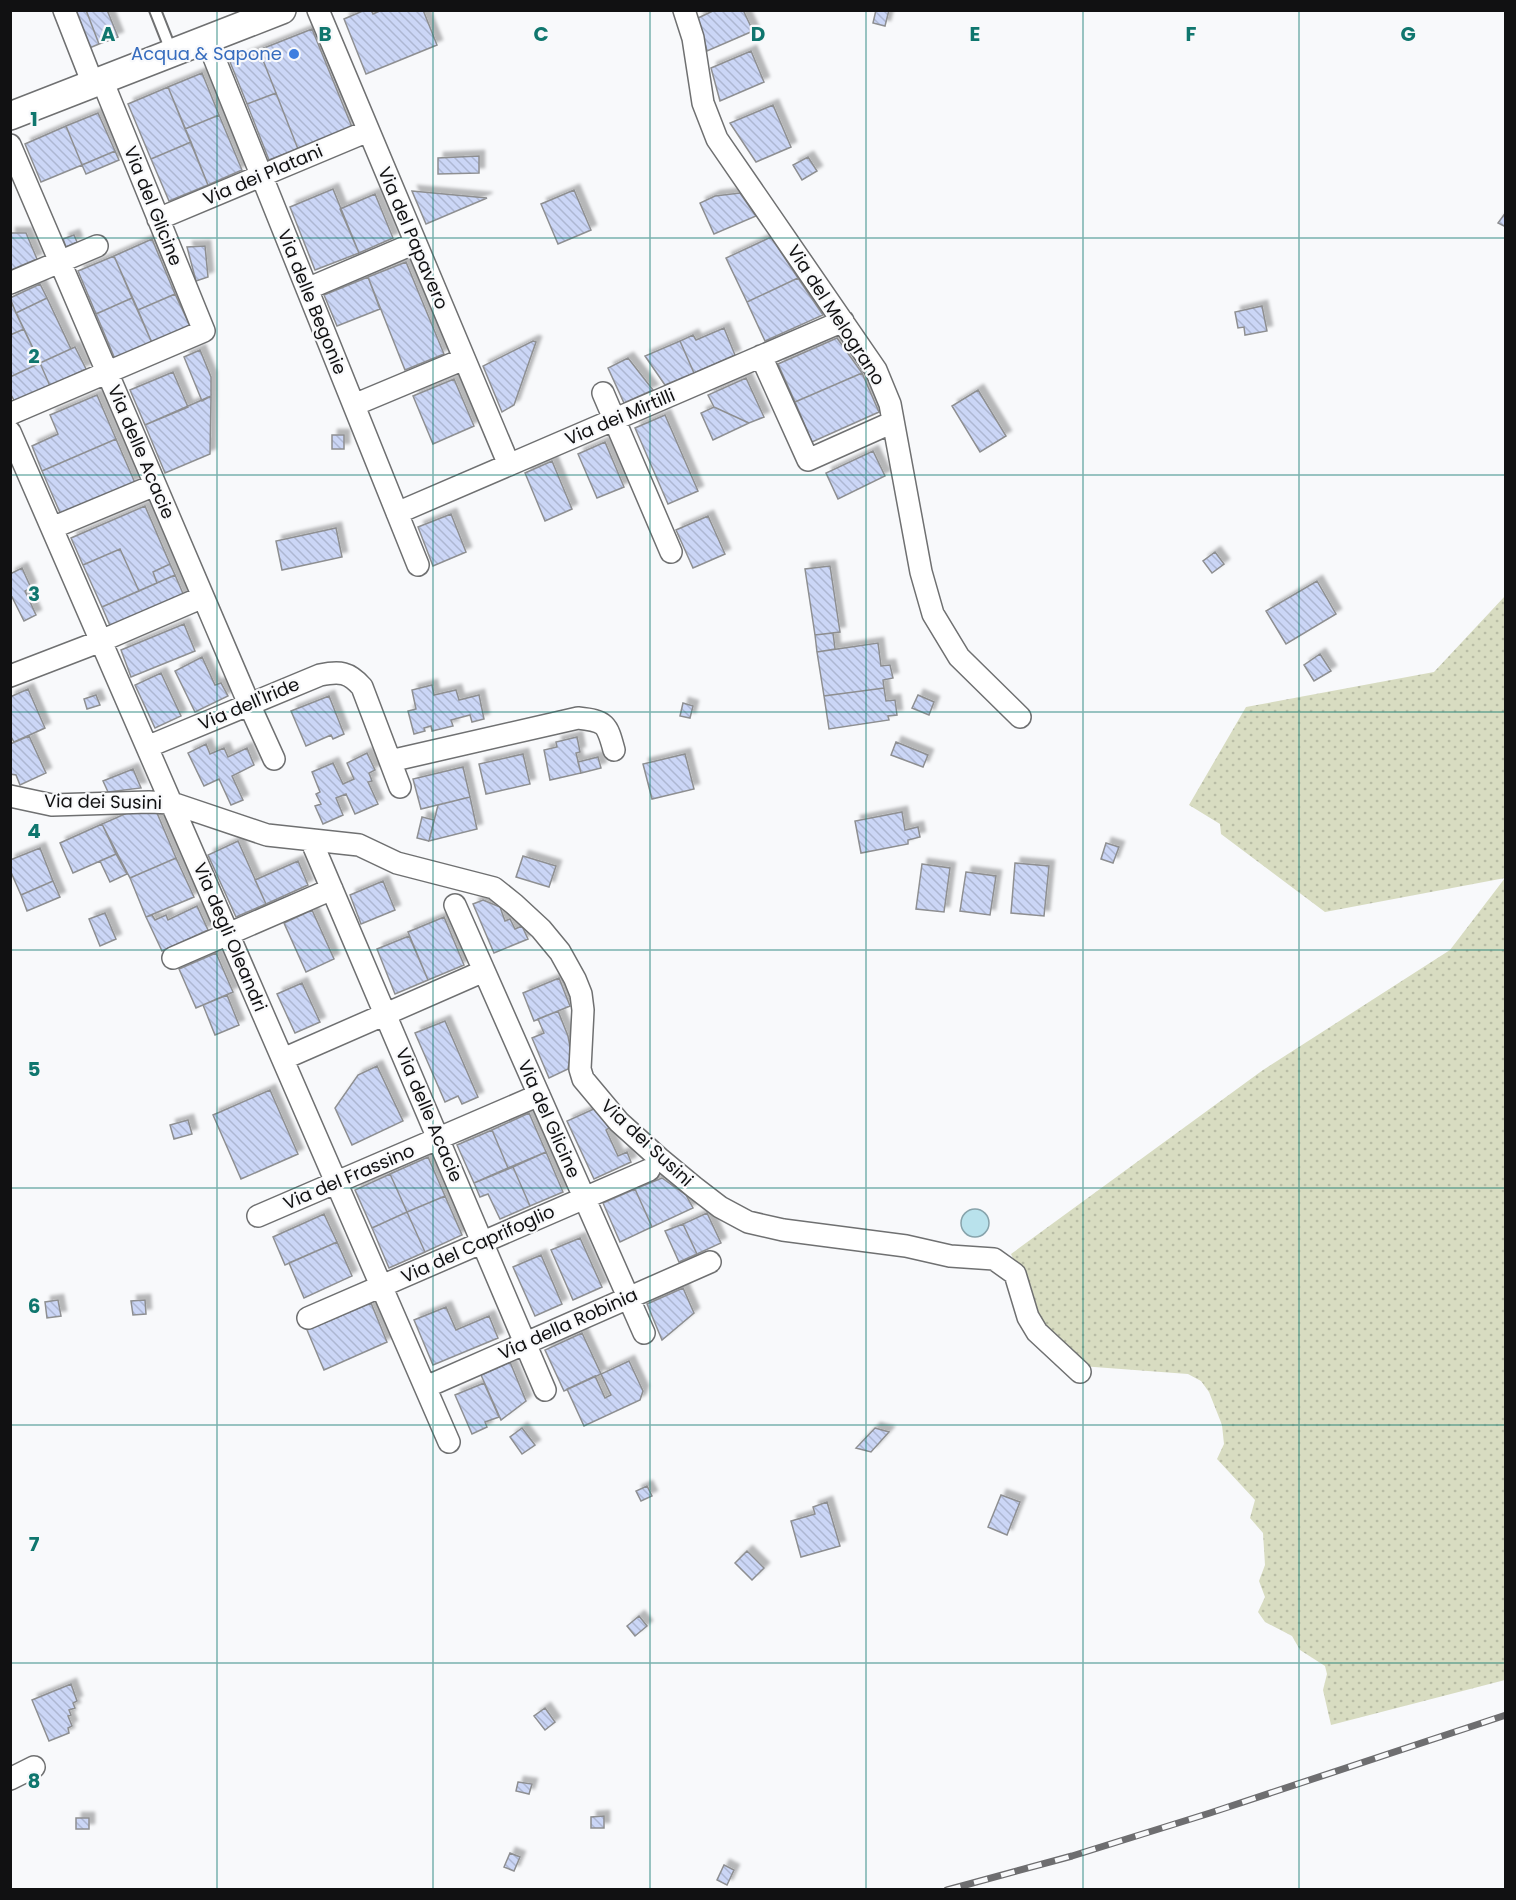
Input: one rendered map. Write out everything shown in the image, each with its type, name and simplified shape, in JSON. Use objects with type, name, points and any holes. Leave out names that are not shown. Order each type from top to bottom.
[{"type":"street","name":"Via del Glicine","points":[[64,10],[158,219],[204,331],[107,372]]},
{"type":"street","name":"Via del Papavero","points":[[318,10],[508,465]]},
{"type":"street","name":"Via del Melograno","points":[[684,10],[693,38],[703,103],[717,139],[876,370],[890,404],[921,572],[933,614],[959,657],[1020,717]]},
{"type":"street","points":[[10,116],[274,12]]},
{"type":"street","name":"Via delle Begonie","points":[[207,40],[418,565]]},
{"type":"street","name":"Via dei Platani","points":[[158,219],[368,131]]},
{"type":"street","name":"Via delle Acacie","points":[[10,145],[274,759]]},
{"type":"street","points":[[307,289],[416,243]]},
{"type":"street","points":[[10,283],[97,246]]},
{"type":"street","name":"Via dei Mirtilli","points":[[397,513],[843,321]]},
{"type":"street","points":[[761,356],[808,460],[893,422]]},
{"type":"street","points":[[354,405],[464,359]]},
{"type":"street","points":[[10,414],[107,372]]},
{"type":"street","points":[[603,393],[671,552]]},
{"type":"street","name":"Via degli Oleandri","points":[[10,432],[449,1442]]},
{"type":"street","points":[[52,528],[155,485]]},
{"type":"street","points":[[10,676],[101,641],[203,597]]},
{"type":"street","name":"Via dell'Iride","points":[[147,747],[320,675],[335,672],[353,676],[362,687],[390,761]]},
{"type":"street","points":[[400,787],[390,761],[578,718],[597,720],[609,729],[614,750]]},
{"type":"street","name":"Via dei Susini","points":[[10,796],[52,805],[172,803],[256,833],[359,845],[397,863],[494,888],[541,929],[560,952],[575,979],[581,994],[583,1010],[580,1069],[583,1079],[619,1122],[659,1158],[720,1207],[748,1222],[783,1230],[906,1246],[950,1256],[994,1259],[1015,1274],[1028,1317],[1036,1332],[1080,1372]]},
{"type":"street","name":"Via delle Acacie","points":[[311,840],[546,1390]]},
{"type":"street","points":[[173,958],[332,889]]},
{"type":"street","name":"Via del Glicine","points":[[455,905],[644,1333]]},
{"type":"street","points":[[283,1059],[484,971]]},
{"type":"street","name":"Via del Frassino","points":[[258,1216],[539,1095]]},
{"type":"street","name":"Via del Caprifoglio","points":[[308,1318],[649,1170]]},
{"type":"street","name":"Via della Robinia","points":[[426,1387],[710,1262]]},
{"type":"street","points":[[10,1779],[34,1767]]},
{"type":"lane","points":[[155,10],[172,53]]},
{"type":"green space","points":[[1505,596],[1505,878],[1325,912],[1221,834],[1220,824],[1189,805],[1246,707],[1434,672]]},
{"type":"green space","points":[[1505,878],[1505,1680],[1331,1725],[1323,1690],[1327,1674],[1325,1666],[1300,1650],[1292,1636],[1265,1622],[1258,1612],[1265,1597],[1259,1581],[1265,1565],[1263,1533],[1250,1518],[1255,1500],[1217,1459],[1224,1444],[1222,1425],[1209,1392],[1201,1381],[1188,1374],[1081,1366],[1032,1312],[1020,1273],[1011,1254],[1263,1070],[1450,950]]},
{"type":"water","points":[[975,1209],[985,1213],[989,1223],[985,1233],[975,1237],[965,1233],[961,1223],[965,1213]]},
{"type":"building","points":[[72,10],[86,10],[99,44],[87,49]]},
{"type":"building","points":[[86,10],[107,10],[118,37],[99,44]]},
{"type":"building","points":[[365,10],[371,10],[373,14],[382,10],[423,10],[437,45],[366,74],[344,19]]},
{"type":"building","points":[[715,10],[743,10],[753,31],[707,51],[698,18]]},
{"type":"building","points":[[876,10],[889,10],[885,26],[873,23]]},
{"type":"building","points":[[312,29],[352,127],[298,149],[259,50]]},
{"type":"building","points":[[259,50],[276,93],[247,104],[230,62]]},
{"type":"building","points":[[751,51],[764,82],[720,101],[711,68]]},
{"type":"building","points":[[202,73],[219,115],[185,129],[168,87]]},
{"type":"building","points":[[168,87],[191,142],[151,159],[128,104]]},
{"type":"building","points":[[276,93],[298,149],[269,160],[247,104]]},
{"type":"building","points":[[773,105],[791,147],[756,162],[730,123]]},
{"type":"building","points":[[98,113],[115,151],[82,165],[66,126]]},
{"type":"building","points":[[219,115],[242,170],[208,185],[185,129]]},
{"type":"building","points":[[66,126],[82,165],[41,182],[25,144]]},
{"type":"building","points":[[191,142],[208,185],[169,201],[151,159]]},
{"type":"building","points":[[115,151],[119,160],[86,174],[82,165]]},
{"type":"building","points":[[479,156],[479,173],[438,174],[438,158]]},
{"type":"building","points":[[808,157],[817,171],[802,180],[793,165]]},
{"type":"building","points":[[333,189],[359,253],[315,270],[290,207]]},
{"type":"building","points":[[574,190],[591,230],[558,244],[541,204]]},
{"type":"building","points":[[412,191],[487,198],[426,224]]},
{"type":"building","points":[[740,193],[756,216],[714,234],[700,203],[715,196]]},
{"type":"building","points":[[375,194],[393,238],[359,253],[340,209]]},
{"type":"building","points":[[1506,212],[1506,227],[1498,223]]},
{"type":"building","points":[[10,233],[26,233],[37,259],[11,270]]},
{"type":"building","points":[[74,235],[77,242],[66,247],[63,239]]},
{"type":"building","points":[[771,237],[798,278],[747,302],[726,258]]},
{"type":"building","points":[[152,239],[175,294],[138,310],[114,256]]},
{"type":"building","points":[[205,246],[208,277],[196,281],[187,247]]},
{"type":"building","points":[[114,256],[132,298],[96,314],[78,271]]},
{"type":"building","points":[[406,262],[444,354],[405,370],[368,277]]},
{"type":"building","points":[[368,277],[380,309],[337,326],[324,295]]},
{"type":"building","points":[[798,278],[823,315],[765,341],[747,302]]},
{"type":"building","points":[[40,284],[47,298],[16,313],[10,298]]},
{"type":"building","points":[[175,294],[190,326],[152,343],[138,310]]},
{"type":"building","points":[[47,298],[71,349],[40,363],[16,313]]},
{"type":"building","points":[[132,298],[152,343],[115,359],[96,314]]},
{"type":"building","points":[[10,300],[24,329],[10,335]]},
{"type":"building","points":[[1262,306],[1267,331],[1245,335],[1244,327],[1238,328],[1235,312]]},
{"type":"building","points":[[724,328],[735,355],[694,373],[680,341],[693,335],[696,340]]},
{"type":"building","points":[[24,329],[40,363],[10,377],[10,335]]},
{"type":"building","points":[[837,338],[862,373],[795,402],[778,364]]},
{"type":"building","points":[[533,341],[536,342],[514,405],[502,412],[483,366]]},
{"type":"building","points":[[680,341],[694,373],[665,385],[645,356]]},
{"type":"building","points":[[75,347],[86,369],[50,386],[40,363]]},
{"type":"building","points":[[200,350],[211,377],[211,396],[202,401],[184,357]]},
{"type":"building","points":[[628,358],[653,390],[624,403],[608,368]]},
{"type":"building","points":[[40,363],[50,386],[15,402],[10,393],[10,377]]},
{"type":"building","points":[[173,372],[188,407],[145,425],[130,390]]},
{"type":"building","points":[[862,373],[879,412],[812,442],[795,402]]},
{"type":"building","points":[[746,378],[764,417],[749,423],[714,407],[708,395]]},
{"type":"building","points":[[454,379],[474,426],[433,444],[413,396]]},
{"type":"building","points":[[978,390],[1006,436],[980,452],[952,406]]},
{"type":"building","points":[[97,395],[116,439],[42,471],[32,446],[58,434],[50,415]]},
{"type":"building","points":[[211,396],[210,454],[165,473],[145,425]]},
{"type":"building","points":[[714,407],[749,423],[713,440],[701,413]]},
{"type":"building","points":[[665,415],[698,491],[668,504],[635,428]]},
{"type":"building","points":[[332,435],[344,435],[344,449],[332,449]]},
{"type":"building","points":[[116,439],[135,483],[61,515],[42,471]]},
{"type":"building","points":[[605,442],[624,487],[597,498],[578,454]]},
{"type":"building","points":[[873,451],[885,476],[838,499],[826,473]]},
{"type":"building","points":[[552,461],[572,509],[545,521],[525,473]]},
{"type":"building","points":[[145,506],[170,564],[153,572],[157,583],[139,591],[120,549],[83,565],[71,538]]},
{"type":"building","points":[[451,514],[466,552],[433,566],[418,527]]},
{"type":"building","points":[[708,516],[725,554],[693,568],[676,530]]},
{"type":"building","points":[[336,528],[342,557],[282,570],[276,541]]},
{"type":"building","points":[[120,549],[139,591],[102,607],[83,565]]},
{"type":"building","points":[[1215,552],[1224,564],[1212,573],[1203,561]]},
{"type":"building","points":[[170,564],[175,575],[157,583],[153,572]]},
{"type":"building","points":[[830,566],[840,632],[815,635],[805,569]]},
{"type":"building","points":[[22,568],[31,588],[25,591],[36,615],[24,621],[12,597],[10,598],[10,574]]},
{"type":"building","points":[[175,575],[184,596],[111,628],[102,607]]},
{"type":"building","points":[[1317,581],[1336,614],[1286,644],[1266,611]]},
{"type":"building","points":[[184,624],[195,651],[131,677],[121,650]]},
{"type":"building","points":[[833,633],[835,649],[817,652],[815,635]]},
{"type":"building","points":[[878,643],[881,666],[890,665],[893,678],[883,680],[884,688],[824,696],[817,652]]},
{"type":"building","points":[[1320,654],[1331,671],[1314,681],[1304,665]]},
{"type":"building","points":[[202,657],[215,685],[221,683],[228,696],[195,712],[175,671]]},
{"type":"building","points":[[161,673],[181,716],[155,728],[135,685]]},
{"type":"building","points":[[432,685],[434,695],[456,690],[459,700],[479,695],[484,719],[472,722],[470,715],[451,720],[453,726],[432,731],[431,726],[424,728],[425,731],[414,734],[408,711],[416,709],[412,690]]},
{"type":"building","points":[[884,688],[886,701],[895,700],[897,715],[888,716],[889,720],[829,729],[824,696]]},
{"type":"building","points":[[28,689],[45,728],[14,742],[10,735],[10,697]]},
{"type":"building","points":[[96,695],[100,705],[87,709],[84,699]]},
{"type":"building","points":[[918,695],[934,702],[929,715],[912,708]]},
{"type":"building","points":[[329,696],[344,734],[333,739],[331,735],[306,746],[291,711]]},
{"type":"building","points":[[683,703],[693,706],[690,718],[680,716]]},
{"type":"building","points":[[29,736],[46,773],[20,785],[16,775],[10,774],[10,744]]},
{"type":"building","points":[[577,737],[580,752],[576,753],[581,773],[550,780],[544,750],[557,747],[556,742]]},
{"type":"building","points":[[896,742],[928,755],[923,767],[891,755]]},
{"type":"building","points":[[206,744],[210,754],[224,748],[228,757],[247,748],[254,765],[232,776],[243,800],[231,805],[219,779],[204,786],[188,753]]},
{"type":"building","points":[[367,753],[375,770],[369,773],[372,781],[368,782],[378,804],[355,814],[346,794],[336,798],[343,815],[323,824],[315,806],[321,804],[316,794],[320,792],[312,772],[333,763],[343,784],[354,779],[347,763]]},
{"type":"building","points":[[523,754],[530,784],[486,794],[479,764]]},
{"type":"building","points":[[685,754],[694,789],[652,799],[643,764]]},
{"type":"building","points":[[598,757],[601,768],[581,773],[578,762]]},
{"type":"building","points":[[463,767],[470,797],[421,809],[413,779]]},
{"type":"building","points":[[133,769],[141,788],[108,792],[103,781]]},
{"type":"building","points":[[470,797],[477,829],[429,841],[438,805]]},
{"type":"building","points":[[902,812],[905,830],[918,827],[920,837],[908,840],[908,844],[861,853],[855,821]]},
{"type":"building","points":[[127,813],[157,813],[176,858],[130,878],[102,824]]},
{"type":"building","points":[[422,817],[434,820],[429,841],[417,838]]},
{"type":"building","points":[[102,824],[116,854],[73,873],[60,843]]},
{"type":"building","points":[[238,841],[266,904],[236,917],[208,855]]},
{"type":"building","points":[[1106,843],[1119,847],[1113,863],[1101,859]]},
{"type":"building","points":[[40,848],[53,881],[21,895],[10,870],[10,860]]},
{"type":"building","points":[[116,854],[127,874],[110,882],[100,861]]},
{"type":"building","points":[[523,856],[556,866],[549,887],[516,877]]},
{"type":"building","points":[[176,858],[194,897],[146,917],[130,878]]},
{"type":"building","points":[[298,861],[308,885],[266,904],[255,880]]},
{"type":"building","points":[[1015,863],[1049,866],[1044,916],[1011,913]]},
{"type":"building","points":[[922,864],[950,868],[944,912],[916,909]]},
{"type":"building","points":[[966,872],[996,876],[990,915],[960,911]]},
{"type":"building","points":[[53,881],[60,897],[27,911],[21,895]]},
{"type":"building","points":[[383,881],[395,910],[361,924],[350,895]]},
{"type":"building","points":[[483,900],[500,907],[505,921],[510,919],[515,929],[522,926],[528,939],[494,953],[473,904]]},
{"type":"building","points":[[197,906],[208,930],[162,951],[146,917],[152,915],[155,920],[166,915],[168,920]]},
{"type":"building","points":[[312,910],[334,959],[306,972],[284,923]]},
{"type":"building","points":[[105,913],[116,939],[100,946],[89,919]]},
{"type":"building","points":[[444,917],[464,965],[428,980],[408,932]]},
{"type":"building","points":[[409,936],[428,980],[395,994],[377,949]]},
{"type":"building","points":[[216,953],[233,992],[196,1008],[179,969]]},
{"type":"building","points":[[559,978],[570,1006],[534,1021],[523,993]]},
{"type":"building","points":[[302,983],[320,1022],[295,1033],[277,994]]},
{"type":"building","points":[[227,995],[239,1025],[215,1035],[203,1005]]},
{"type":"building","points":[[558,1011],[568,1036],[571,1052],[568,1069],[549,1078],[532,1038],[544,1033],[538,1019]]},
{"type":"building","points":[[445,1021],[478,1097],[462,1104],[458,1096],[445,1102],[415,1033]]},
{"type":"building","points":[[377,1066],[403,1121],[352,1145],[335,1108],[358,1075]]},
{"type":"building","points":[[270,1090],[298,1154],[241,1179],[213,1115]]},
{"type":"building","points":[[596,1108],[609,1128],[606,1130],[618,1156],[627,1152],[631,1162],[594,1179],[567,1121]]},
{"type":"building","points":[[529,1113],[546,1152],[508,1168],[492,1130]]},
{"type":"building","points":[[188,1120],[192,1134],[174,1139],[170,1125]]},
{"type":"building","points":[[492,1130],[508,1168],[474,1183],[457,1145]]},
{"type":"building","points":[[546,1152],[563,1192],[530,1206],[513,1167]]},
{"type":"building","points":[[428,1157],[445,1196],[407,1212],[390,1174]]},
{"type":"building","points":[[513,1167],[530,1206],[500,1219],[488,1194],[480,1197],[474,1183]]},
{"type":"building","points":[[390,1174],[407,1212],[372,1228],[355,1190]]},
{"type":"building","points":[[662,1178],[686,1195],[693,1208],[652,1227],[635,1189]]},
{"type":"building","points":[[635,1189],[652,1227],[620,1242],[603,1203]]},
{"type":"building","points":[[445,1196],[462,1235],[425,1252],[407,1212]]},
{"type":"building","points":[[407,1212],[425,1252],[389,1268],[372,1228]]},
{"type":"building","points":[[707,1213],[721,1243],[697,1254],[683,1224]]},
{"type":"building","points":[[324,1214],[337,1242],[285,1265],[273,1237]]},
{"type":"building","points":[[683,1224],[697,1254],[679,1262],[665,1231]]},
{"type":"building","points":[[580,1238],[602,1287],[573,1300],[551,1250]]},
{"type":"building","points":[[337,1242],[352,1276],[304,1298],[289,1263]]},
{"type":"building","points":[[541,1255],[562,1304],[535,1316],[513,1267]]},
{"type":"building","points":[[683,1288],[694,1313],[662,1340],[647,1304]]},
{"type":"building","points":[[58,1300],[61,1316],[47,1318],[45,1302]]},
{"type":"building","points":[[145,1300],[146,1314],[133,1315],[131,1301]]},
{"type":"building","points":[[371,1303],[387,1342],[324,1370],[307,1330]]},
{"type":"building","points":[[446,1307],[456,1330],[489,1316],[498,1338],[433,1365],[414,1320]]},
{"type":"building","points":[[582,1333],[601,1374],[564,1391],[545,1350]]},
{"type":"building","points":[[629,1361],[643,1391],[640,1400],[584,1426],[567,1389],[595,1376],[605,1398],[611,1395],[601,1374]]},
{"type":"building","points":[[510,1362],[526,1401],[501,1420],[481,1375]]},
{"type":"building","points":[[484,1383],[499,1417],[485,1422],[487,1427],[472,1434],[455,1395]]},
{"type":"building","points":[[522,1428],[535,1445],[522,1454],[510,1437]]},
{"type":"building","points":[[875,1428],[889,1432],[871,1452],[856,1448]]},
{"type":"building","points":[[647,1486],[652,1496],[641,1501],[636,1491]]},
{"type":"building","points":[[1001,1495],[1020,1502],[1007,1535],[988,1527]]},
{"type":"building","points":[[827,1502],[840,1546],[801,1557],[791,1521],[815,1514],[813,1507]]},
{"type":"building","points":[[747,1551],[764,1568],[752,1580],[735,1563]]},
{"type":"building","points":[[639,1616],[647,1626],[635,1636],[627,1626]]},
{"type":"building","points":[[71,1684],[77,1701],[73,1703],[75,1708],[69,1710],[71,1715],[68,1716],[72,1726],[68,1728],[69,1733],[49,1741],[32,1700]]},
{"type":"building","points":[[545,1708],[555,1722],[545,1730],[534,1716]]},
{"type":"building","points":[[518,1782],[532,1784],[529,1794],[516,1791]]},
{"type":"building","points":[[604,1816],[604,1828],[591,1828],[591,1817]]},
{"type":"building","points":[[76,1818],[89,1818],[89,1829],[76,1829]]},
{"type":"building","points":[[510,1853],[520,1857],[514,1871],[504,1867]]},
{"type":"building","points":[[724,1865],[734,1870],[727,1885],[717,1880]]},
{"type":"railway","points":[[947,1890],[1072,1856],[1210,1813],[1506,1715]]},
{"type":"place","name":"Acqua & Sapone","points":[[294,54]]}]
